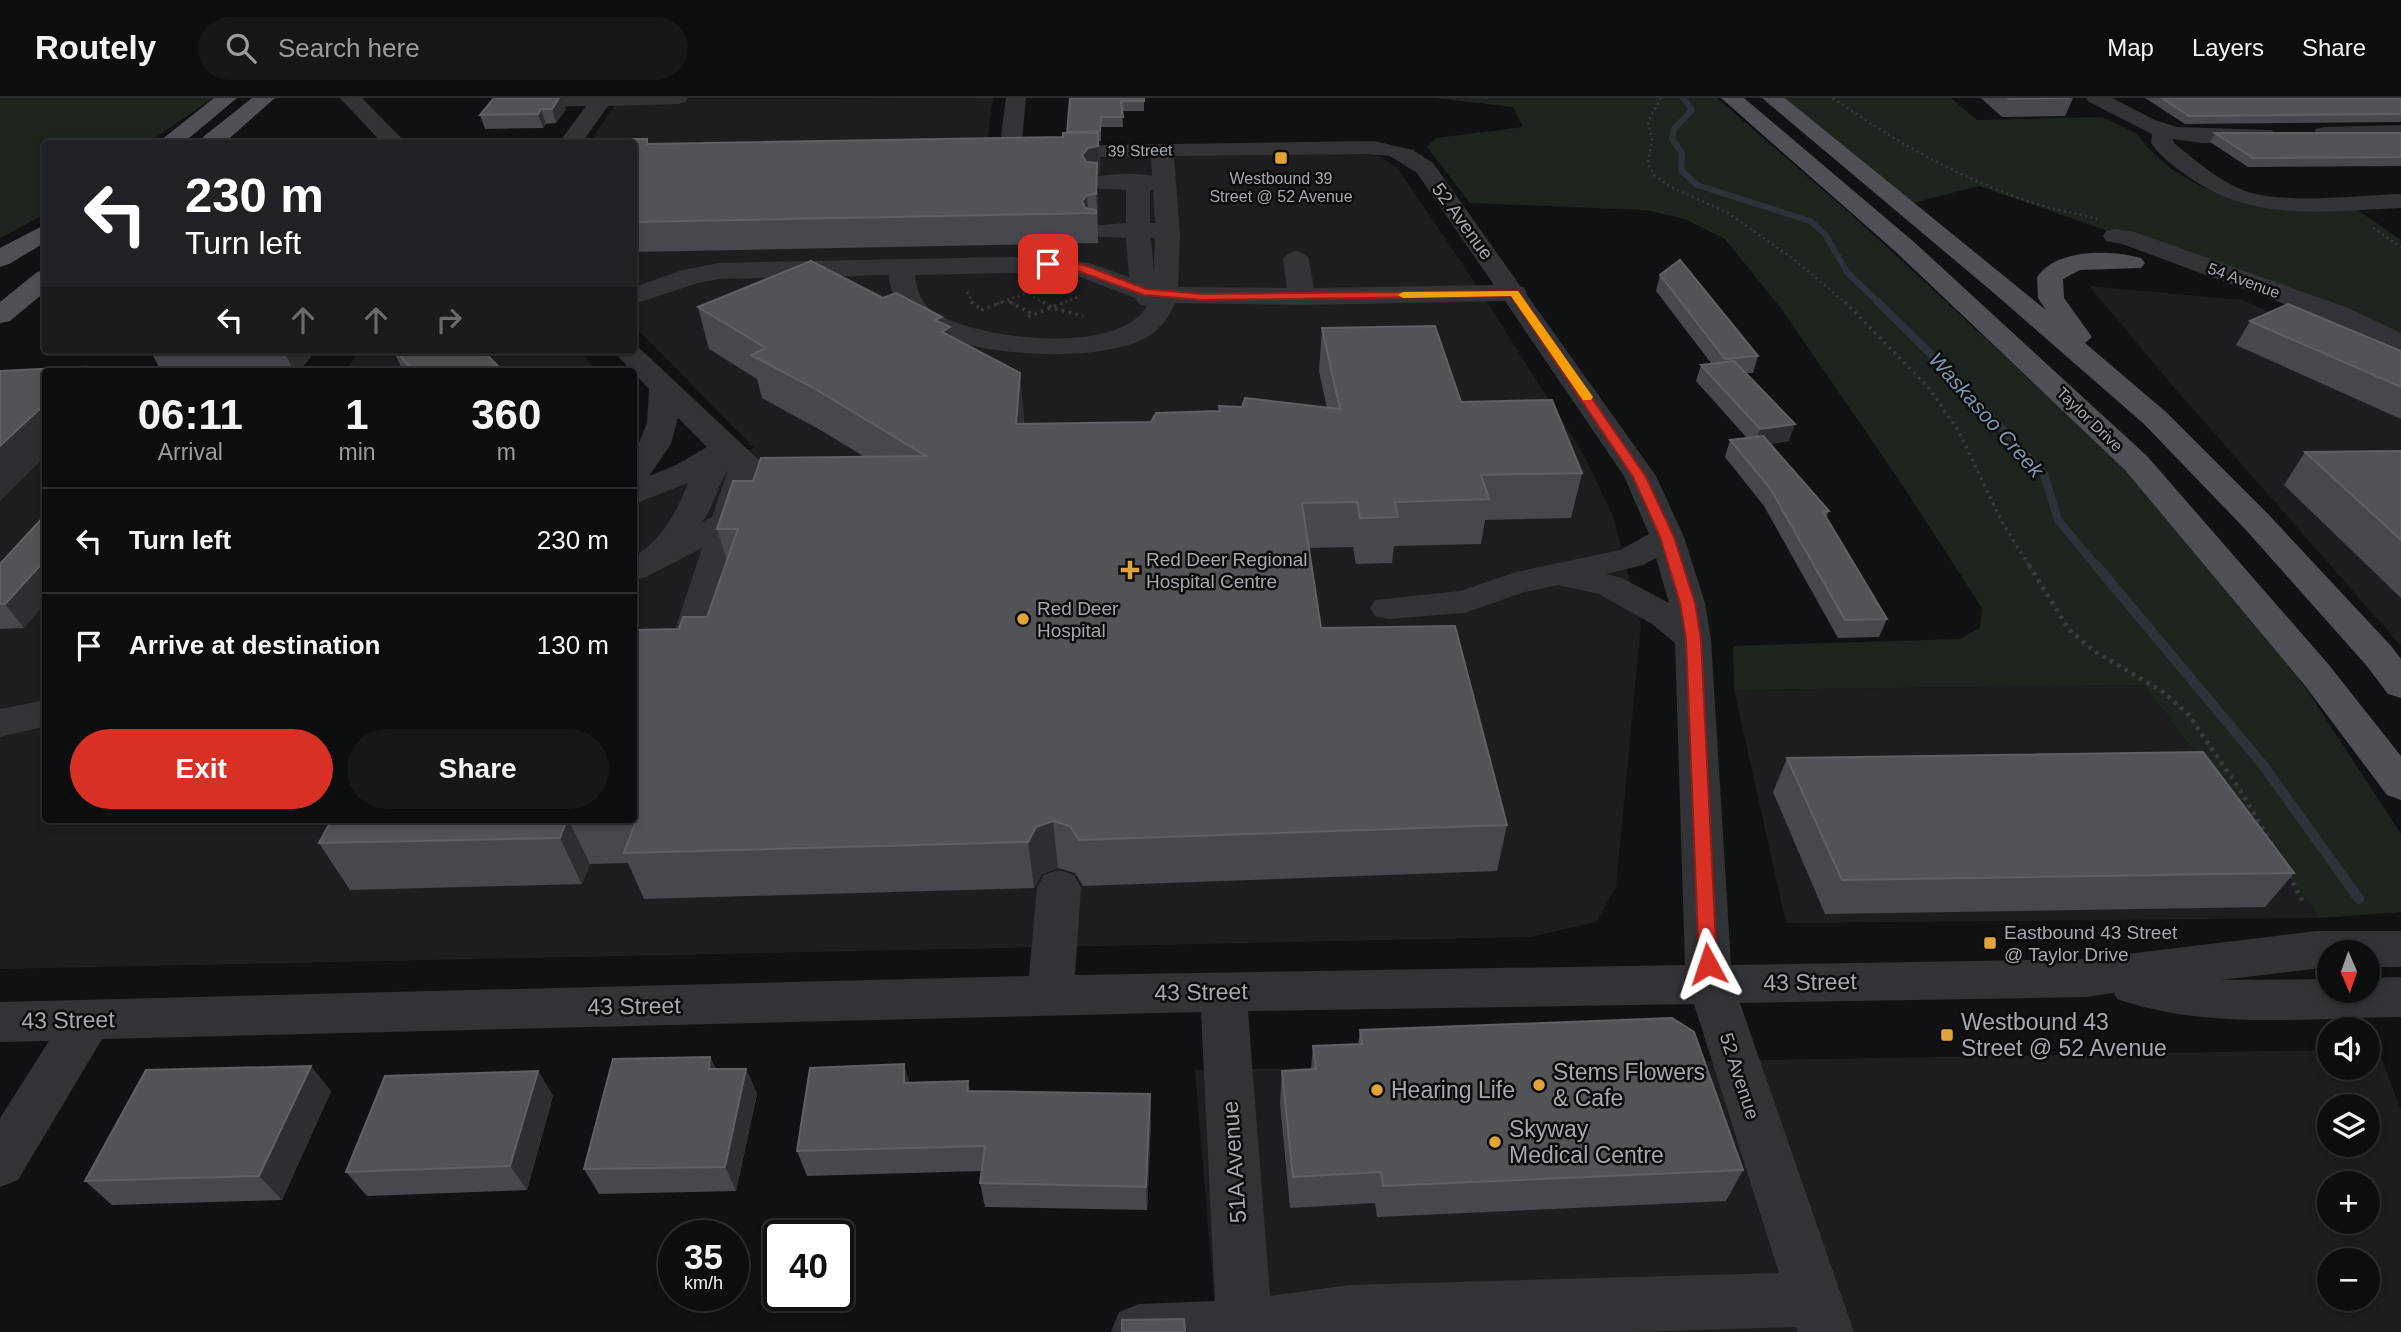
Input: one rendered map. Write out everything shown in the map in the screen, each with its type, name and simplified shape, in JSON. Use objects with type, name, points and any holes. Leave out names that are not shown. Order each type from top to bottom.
[{"type":"main road","points":[[172,140],[228,98]]},
{"type":"main road","points":[[214,140],[265,98]]},
{"type":"main road","name":"Taylor Drive","points":[[1731,98],[1905,247],[2136,463],[2316,674],[2401,785]]},
{"type":"main road","points":[[1772,98],[2004,288],[2155,418],[2258,522],[2379,656],[2401,685]]},
{"type":"main road","points":[[0,260],[42,234]]},
{"type":"main road","points":[[2100,371],[2051,298],[2050,277],[2058,269],[2075,264],[2105,261],[2132,263]]},
{"type":"main road","points":[[0,315],[42,281]]},
{"type":"street","points":[[350,98],[392,140]]},
{"type":"street","points":[[508,98],[678,98]]},
{"type":"street","name":"39 Street","points":[[1016,98],[1000,152],[1366,147],[1394,150]]},
{"type":"street","points":[[2096,98],[2163,131],[2193,136],[2401,132]]},
{"type":"street","points":[[572,140],[602,99]]},
{"type":"street","points":[[2163,131],[2162,143],[2165,148],[2224,189],[2241,197],[2269,203],[2401,201]]},
{"type":"street","points":[[1136,150],[1139,237],[1156,299]]},
{"type":"street","points":[[903,266],[901,275],[910,302],[923,317],[990,340],[1032,346],[1088,345],[1121,338],[1147,326],[1156,299],[1168,282],[1162,150]]},
{"type":"street","name":"52 Avenue","points":[[1394,150],[1413,157],[1425,168],[1515,293],[1629,457],[1667,537],[1688,603],[1693,639],[1704,911],[1710,984],[1820,1316]]},
{"type":"street","points":[[1098,183],[1163,183]]},
{"type":"street","points":[[1098,231],[1139,237],[1166,230]]},
{"type":"street","name":"54 Avenue","points":[[2370,331],[2223,285],[2132,263],[2115,236],[2126,237],[2338,314],[2401,344]]},
{"type":"street","points":[[1080,268],[1112,261],[1139,237]]},
{"type":"street","points":[[1296,259],[1302,297]]},
{"type":"street","points":[[637,295],[692,276],[719,271],[1048,264],[1080,268],[1156,299],[1515,293]]},
{"type":"street","points":[[628,354],[648,378],[726,449],[746,463],[691,636]]},
{"type":"street","points":[[637,470],[652,453],[662,431],[665,407],[648,378]]},
{"type":"street","points":[[637,493],[687,472],[726,449]]},
{"type":"street","points":[[645,564],[694,511],[705,481],[726,449]]},
{"type":"street","points":[[637,500],[654,497],[672,499],[683,507],[687,520]]},
{"type":"street","points":[[645,564],[727,523]]},
{"type":"street","points":[[1388,608],[1464,601],[1516,583],[1631,558],[1667,537]]},
{"type":"street","points":[[1561,575],[1610,586],[1665,616],[1693,639]]},
{"type":"street","points":[[0,723],[42,714]]},
{"type":"street","points":[[1051,995],[1059,887]]},
{"type":"street","name":"43 Street","points":[[0,1022],[1051,995],[2086,978],[2316,949],[2401,949]]},
{"type":"street","points":[[2086,978],[2226,1000],[2401,997]]},
{"type":"street","name":"51A Avenue","points":[[1223,992],[1245,1330]]},
{"type":"street","points":[[0,1163],[89,1019]]},
{"type":"street","points":[[1139,1332],[1245,1330],[1349,1313],[1820,1316]]},
{"type":"path","points":[[1661,98],[1648,125],[1652,139],[1648,164],[1654,176],[1671,187],[1728,213],[1792,258],[1843,300],[1929,388],[1959,432],[2002,522],[2069,630],[2094,651],[2163,692],[2188,714],[2253,811],[2280,858]]},
{"type":"path","points":[[1833,98],[1876,130],[1934,162],[2047,207]]},
{"type":"path","points":[[1020,288],[1052,308],[1092,317]]},
{"type":"path","points":[[967,289],[971,302],[992,314]]},
{"type":"path","points":[[975,313],[1038,289]]},
{"type":"path","points":[[1025,318],[1078,297]]},
{"type":"path","points":[[1008,300],[1034,315]]},
{"type":"path","points":[[2286,869],[2303,902]]},
{"type":"shaded area","points":[[0,98],[213,98],[152,140],[42,140],[42,216],[0,238]]},
{"type":"shaded area","name":"Red Deer Regional Hospital Centre","points":[[993,98],[985,156],[1352,152],[1379,156],[1397,167],[1464,266],[1584,455],[1613,516],[1641,624],[1616,887],[1596,922],[1530,937],[0,969],[0,387],[42,386],[42,823],[637,823],[637,502],[754,448],[637,329],[637,140],[591,140],[619,99]]},
{"type":"shaded area","points":[[1434,98],[1717,98],[1863,225],[2112,455],[2277,644],[2401,834],[2401,912],[2320,918],[2144,685],[1734,690],[1733,646],[1960,639],[1980,628],[1982,608],[1901,483],[1783,311],[1725,239],[1685,219],[1646,210],[1470,203],[1427,147],[1436,138],[1523,127],[1513,107]]},
{"type":"shaded area","points":[[1785,98],[1951,98],[1977,120],[2102,117],[2136,133],[2170,168],[2200,186],[2235,199],[2352,206],[2401,240],[2401,334],[1979,186],[1913,203]]},
{"type":"shaded area","points":[[2089,286],[2242,300],[2401,370],[2401,646],[2166,378]]},
{"type":"shaded area","points":[[358,354],[582,354],[595,368],[347,368]]},
{"type":"shaded area","points":[[2144,685],[2320,918],[1786,923],[1734,690]]},
{"type":"shaded area","points":[[2317,1050],[2317,1080],[2380,1080],[2380,1054],[2401,1110],[2401,1332],[1217,1332],[1195,1070]]},
{"type":"building","points":[[494,98],[559,98],[552,109],[541,109],[538,114],[480,115]]},
{"type":"building","points":[[1070,98],[1144,98],[1144,101],[1121,101],[1123,117],[1101,117],[1100,131],[1067,132]]},
{"type":"building","points":[[2162,98],[2401,98],[2401,114],[2189,116]]},
{"type":"building","points":[[1063,133],[1098,133],[1098,146],[1088,148],[1082,155],[1086,162],[1097,163],[1096,194],[1087,195],[1082,201],[1085,208],[1096,210],[1096,213],[637,222],[637,140],[633,139],[647,139],[647,144],[1063,137]]},
{"type":"building","points":[[2215,133],[2401,133],[2401,157],[2253,158]]},
{"type":"building","points":[[1680,260],[1758,356],[1725,359],[1660,275]]},
{"type":"building","name":"Red Deer Hospital","points":[[811,261],[883,298],[896,293],[942,317],[935,320],[950,327],[942,332],[1020,373],[1016,424],[1151,422],[1156,413],[1220,411],[1219,406],[1242,407],[1245,398],[1340,409],[1322,328],[1435,326],[1461,402],[1552,400],[1582,473],[1481,475],[1489,499],[1395,502],[1398,517],[1360,518],[1357,502],[1302,503],[1321,628],[1455,626],[1507,825],[1079,840],[1070,826],[1053,821],[1036,827],[1028,842],[624,853],[638,816],[637,630],[679,629],[683,617],[707,617],[738,529],[717,529],[733,481],[753,481],[761,458],[926,456],[812,387],[751,355],[766,348],[698,307]]},
{"type":"building","points":[[2288,304],[2401,351],[2401,387],[2250,321]]},
{"type":"building","points":[[398,354],[486,354],[500,368],[410,368]]},
{"type":"building","points":[[1734,361],[1795,424],[1760,429],[1701,365]]},
{"type":"building","points":[[42,369],[42,407],[0,446],[0,371]]},
{"type":"building","points":[[1763,436],[1829,511],[1823,512],[1887,619],[1845,620],[1770,488],[1730,440]]},
{"type":"building","points":[[2401,451],[2401,540],[2305,452]]},
{"type":"building","points":[[42,518],[42,563],[5,604],[0,604],[0,564]]},
{"type":"building","points":[[2203,752],[2294,873],[1842,880],[1787,758]]},
{"type":"building","points":[[330,823],[566,823],[560,838],[319,843]]},
{"type":"building","name":"Skyway Medical Centre","points":[[1672,1018],[1694,1032],[1743,1170],[1383,1186],[1381,1172],[1293,1177],[1282,1071],[1316,1069],[1313,1046],[1362,1044],[1360,1030]]},
{"type":"building","points":[[710,1057],[709,1069],[746,1069],[725,1167],[584,1169],[613,1059]]},
{"type":"building","points":[[904,1064],[904,1083],[968,1081],[967,1091],[1150,1094],[1146,1187],[980,1183],[985,1146],[797,1151],[810,1068]]},
{"type":"building","points":[[311,1066],[259,1176],[85,1181],[146,1070]]},
{"type":"building","points":[[538,1071],[510,1166],[346,1172],[385,1076]]},
{"type":"building","points":[[1184,1319],[1185,1332],[1122,1332],[1122,1320]]},
{"type":"waterway","name":"Waskasoo Creek","points":[[1683,98],[1692,110],[1674,129],[1672,139],[1682,153],[1681,170],[1697,185],[1810,221],[1825,234],[1847,272],[1880,304]]},
{"type":"waterway","name":"Waskasoo Creek","points":[[1878,302],[1954,377],[2044,474],[2058,520],[2097,567]]},
{"type":"waterway","name":"Waskasoo Creek","points":[[2096,565],[2263,765],[2359,899]]},
{"type":"slow traffic","points":[[1403,295],[1515,293],[1587,397]]},
{"type":"place","name":"Westbound 39 Street @ 52 Avenue","points":[[1281,158]]},
{"type":"place","name":"Red Deer Regional Hospital Centre","points":[[1130,570]]},
{"type":"place","name":"Red Deer Hospital","points":[[1023,619]]},
{"type":"place","name":"Eastbound 43 Street @ Taylor Drive","points":[[1990,943]]},
{"type":"place","name":"Westbound 43 Street @ 52 Avenue","points":[[1947,1035]]},
{"type":"place","name":"Stems Flowers & Cafe","points":[[1539,1085]]},
{"type":"place","name":"Hearing Life","points":[[1377,1090]]},
{"type":"place","name":"Skyway Medical Centre","points":[[1495,1142]]},
{"type":"route","points":[[1048,264],[1080,268],[1144,292],[1203,297],[1515,293],[1629,457],[1661,520],[1688,603],[1693,639],[1708,964]]}]
